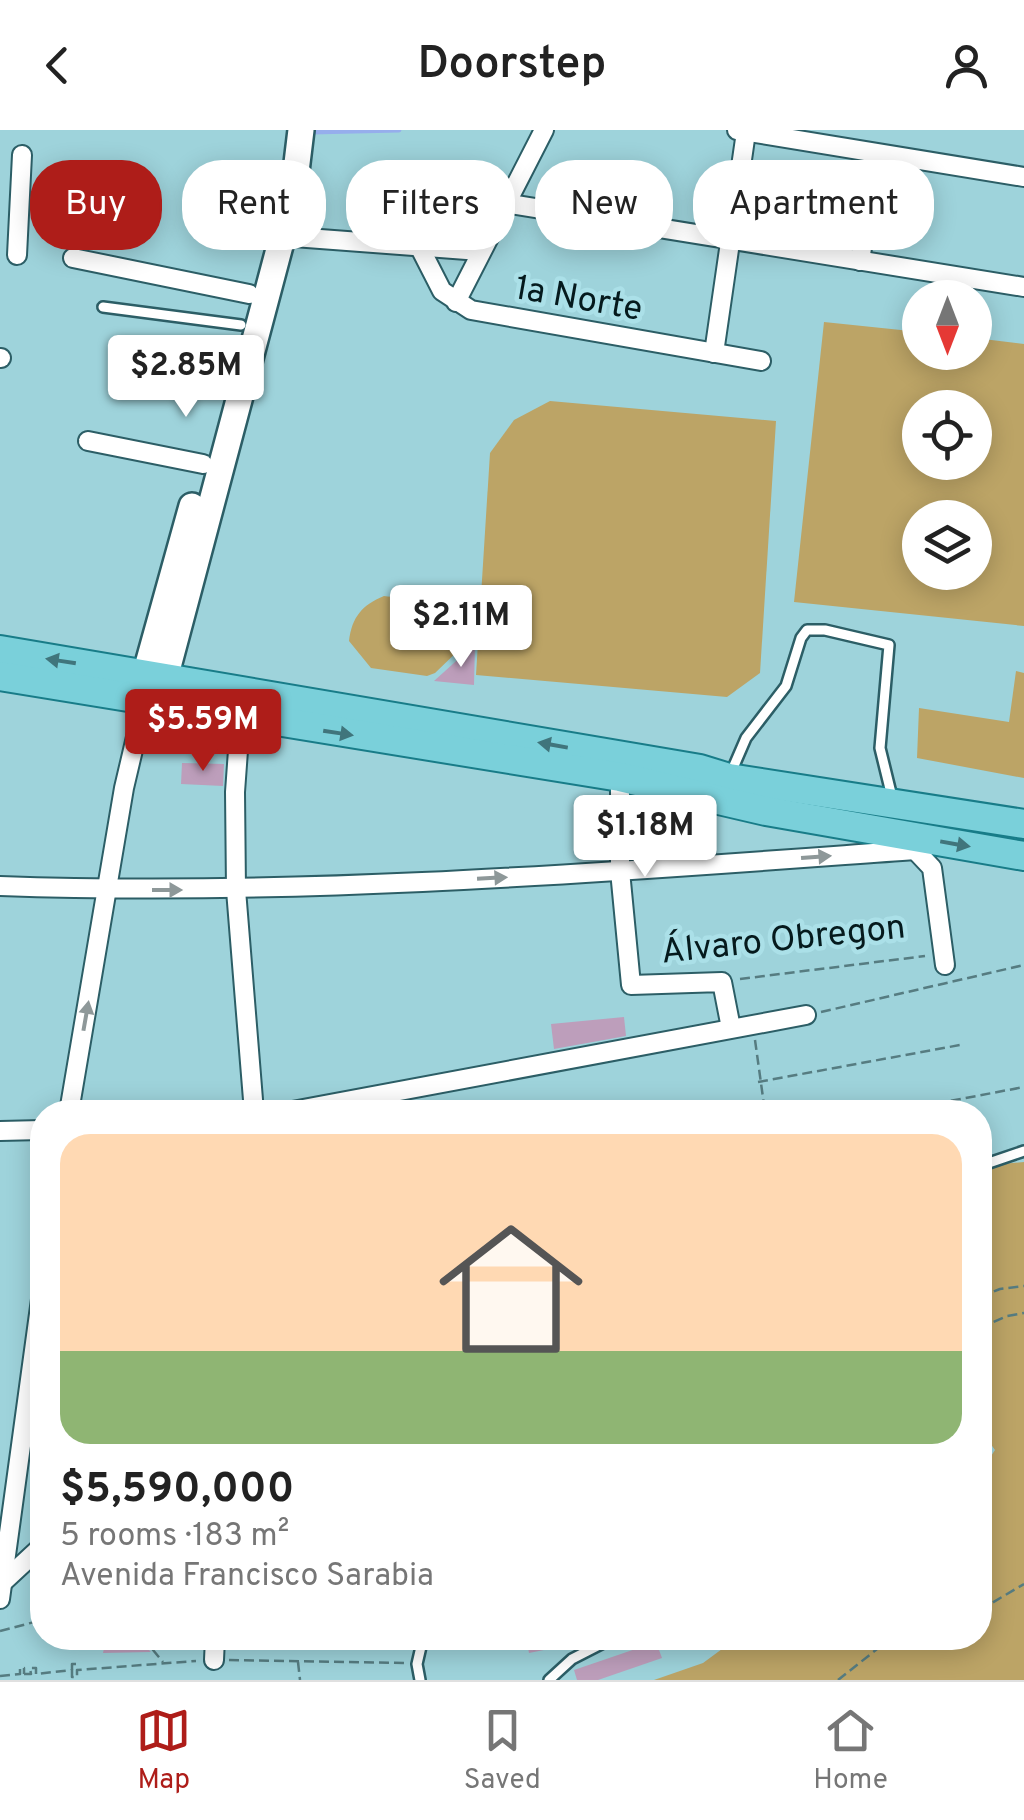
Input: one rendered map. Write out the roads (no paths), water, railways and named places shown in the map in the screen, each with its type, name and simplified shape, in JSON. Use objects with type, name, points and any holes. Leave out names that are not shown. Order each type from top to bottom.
[{"type":"main road","points":[[152,684],[240,324],[268,250]]},
{"type":"main road","points":[[152,684],[263,298],[272,250]]},
{"type":"main road","points":[[0,650],[242,705],[620,778],[914,844],[1024,856]]},
{"type":"main road","points":[[0,676],[152,684]]},
{"type":"main road","points":[[242,705],[700,769],[730,778],[1024,824]]},
{"type":"street","points":[[515,182],[544,130]]},
{"type":"street","points":[[738,160],[741,131],[1024,177]]},
{"type":"street","points":[[860,260],[876,154]]},
{"type":"street","points":[[11,247],[22,155]]},
{"type":"street","points":[[515,204],[693,233]]},
{"type":"street","points":[[421,250],[442,290],[456,302],[480,252],[460,250]]},
{"type":"street","points":[[714,353],[729,250]]},
{"type":"street","points":[[799,250],[1024,287]]},
{"type":"street","points":[[73,258],[249,294]]},
{"type":"street","name":"1a Norte","points":[[456,302],[471,310],[521,321],[760,361]]},
{"type":"street","points":[[88,441],[203,464]]},
{"type":"street","points":[[72,1100],[124,788],[152,684]]},
{"type":"street","points":[[242,705],[235,792],[236,890],[253,1100]]},
{"type":"street","points":[[620,778],[620,871]]},
{"type":"street","points":[[906,805],[914,844],[932,868],[943,960]]},
{"type":"street","points":[[0,886],[236,890],[620,871],[914,844]]},
{"type":"street","name":"Álvaro Obregon","points":[[620,871],[631,985],[722,982],[731,1028]]},
{"type":"street","points":[[356,1100],[806,1016]]},
{"type":"street","points":[[407,1091],[409,1100]]},
{"type":"street","points":[[0,1131],[30,1130]]},
{"type":"street","points":[[0,1599],[30,1377]]},
{"type":"street","points":[[1,1584],[30,1557]]},
{"type":"street","points":[[214,1650],[214,1660]]},
{"type":"lane","points":[[103,306],[240,324]]},
{"type":"lane","points":[[730,778],[746,738],[786,686],[801,638],[807,630],[825,630],[890,645],[880,748],[906,805]]},
{"type":"lane","points":[[992,1162],[1024,1151]]},
{"type":"lane","points":[[420,1650],[420,1680]]},
{"type":"lane","points":[[549,1680],[572,1658],[588,1650]]},
{"type":"waterway","points":[[311,132],[399,130]]}]
